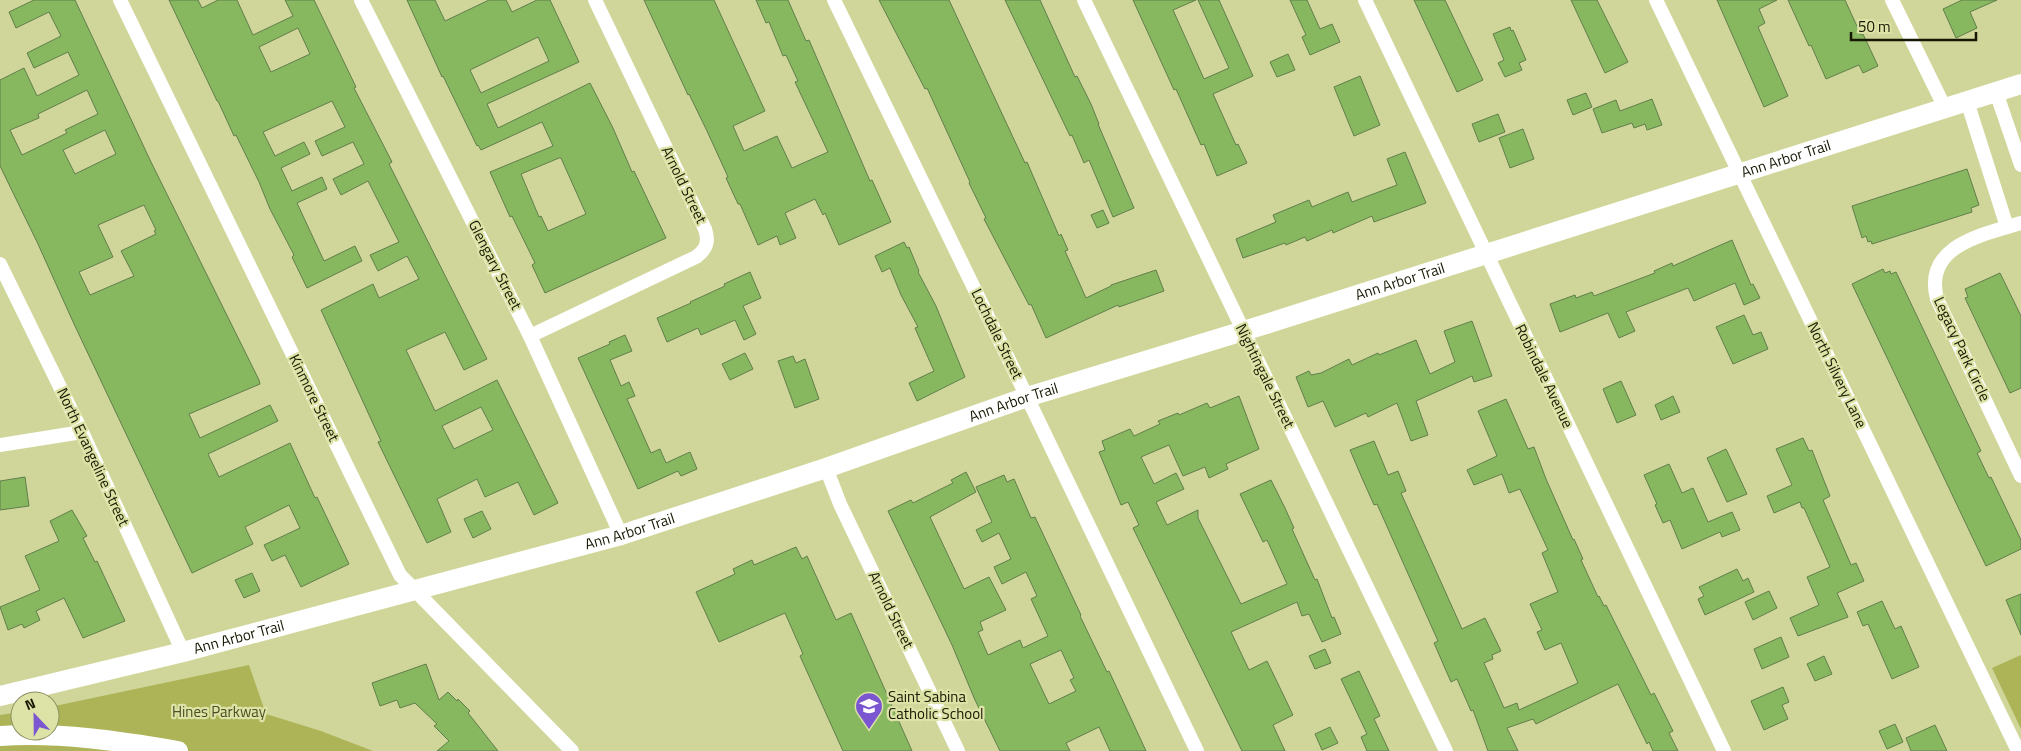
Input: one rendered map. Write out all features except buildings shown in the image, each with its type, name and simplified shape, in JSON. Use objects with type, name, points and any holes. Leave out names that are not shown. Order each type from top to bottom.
[{"type":"street","name":"Kinmore Street","points":[[120,0],[400,575],[572,751]]},
{"type":"street","name":"Glengary Street","points":[[361,0],[530,336],[621,535]]},
{"type":"street","name":"Arnold Street","points":[[530,336],[696,257],[707,243],[705,229],[595,0]]},
{"type":"street","name":"Lochdale Street","points":[[834,0],[1196,751]]},
{"type":"street","name":"Nightingale Street","points":[[1084,0],[1446,751]]},
{"type":"street","name":"Robindale Avenue","points":[[1366,0],[1724,751]]},
{"type":"street","name":"North Silvery Lane","points":[[1656,0],[2018,751]]},
{"type":"street","points":[[1892,0],[1945,108]]},
{"type":"street","name":"Ann Arbor Trail","points":[[0,696],[183,652],[621,535],[826,468],[1027,397],[1243,331],[2021,84]]},
{"type":"street","points":[[1996,92],[2021,165]]},
{"type":"street","points":[[1967,101],[2007,227]]},
{"type":"street","name":"Legacy Park Circle","points":[[2021,222],[1951,249],[1937,270],[1935,292],[2021,476]]},
{"type":"street","name":"North Evangeline Street","points":[[0,264],[82,432],[183,652]]},
{"type":"street","points":[[0,445],[82,432]]},
{"type":"street","name":"Arnold Street","points":[[826,468],[840,504],[958,751]]},
{"type":"street","points":[[0,736],[64,736],[123,742],[178,751]]},
{"type":"green space","points":[[2021,655],[2021,729],[1992,668]]},
{"type":"green space","name":"Hines Parkway","points":[[249,665],[266,714],[321,731],[373,751],[0,751],[0,715],[10,714],[10,741],[60,741],[60,705]]},
{"type":"place","name":"Saint Sabina Catholic School","points":[[869,730]]}]
